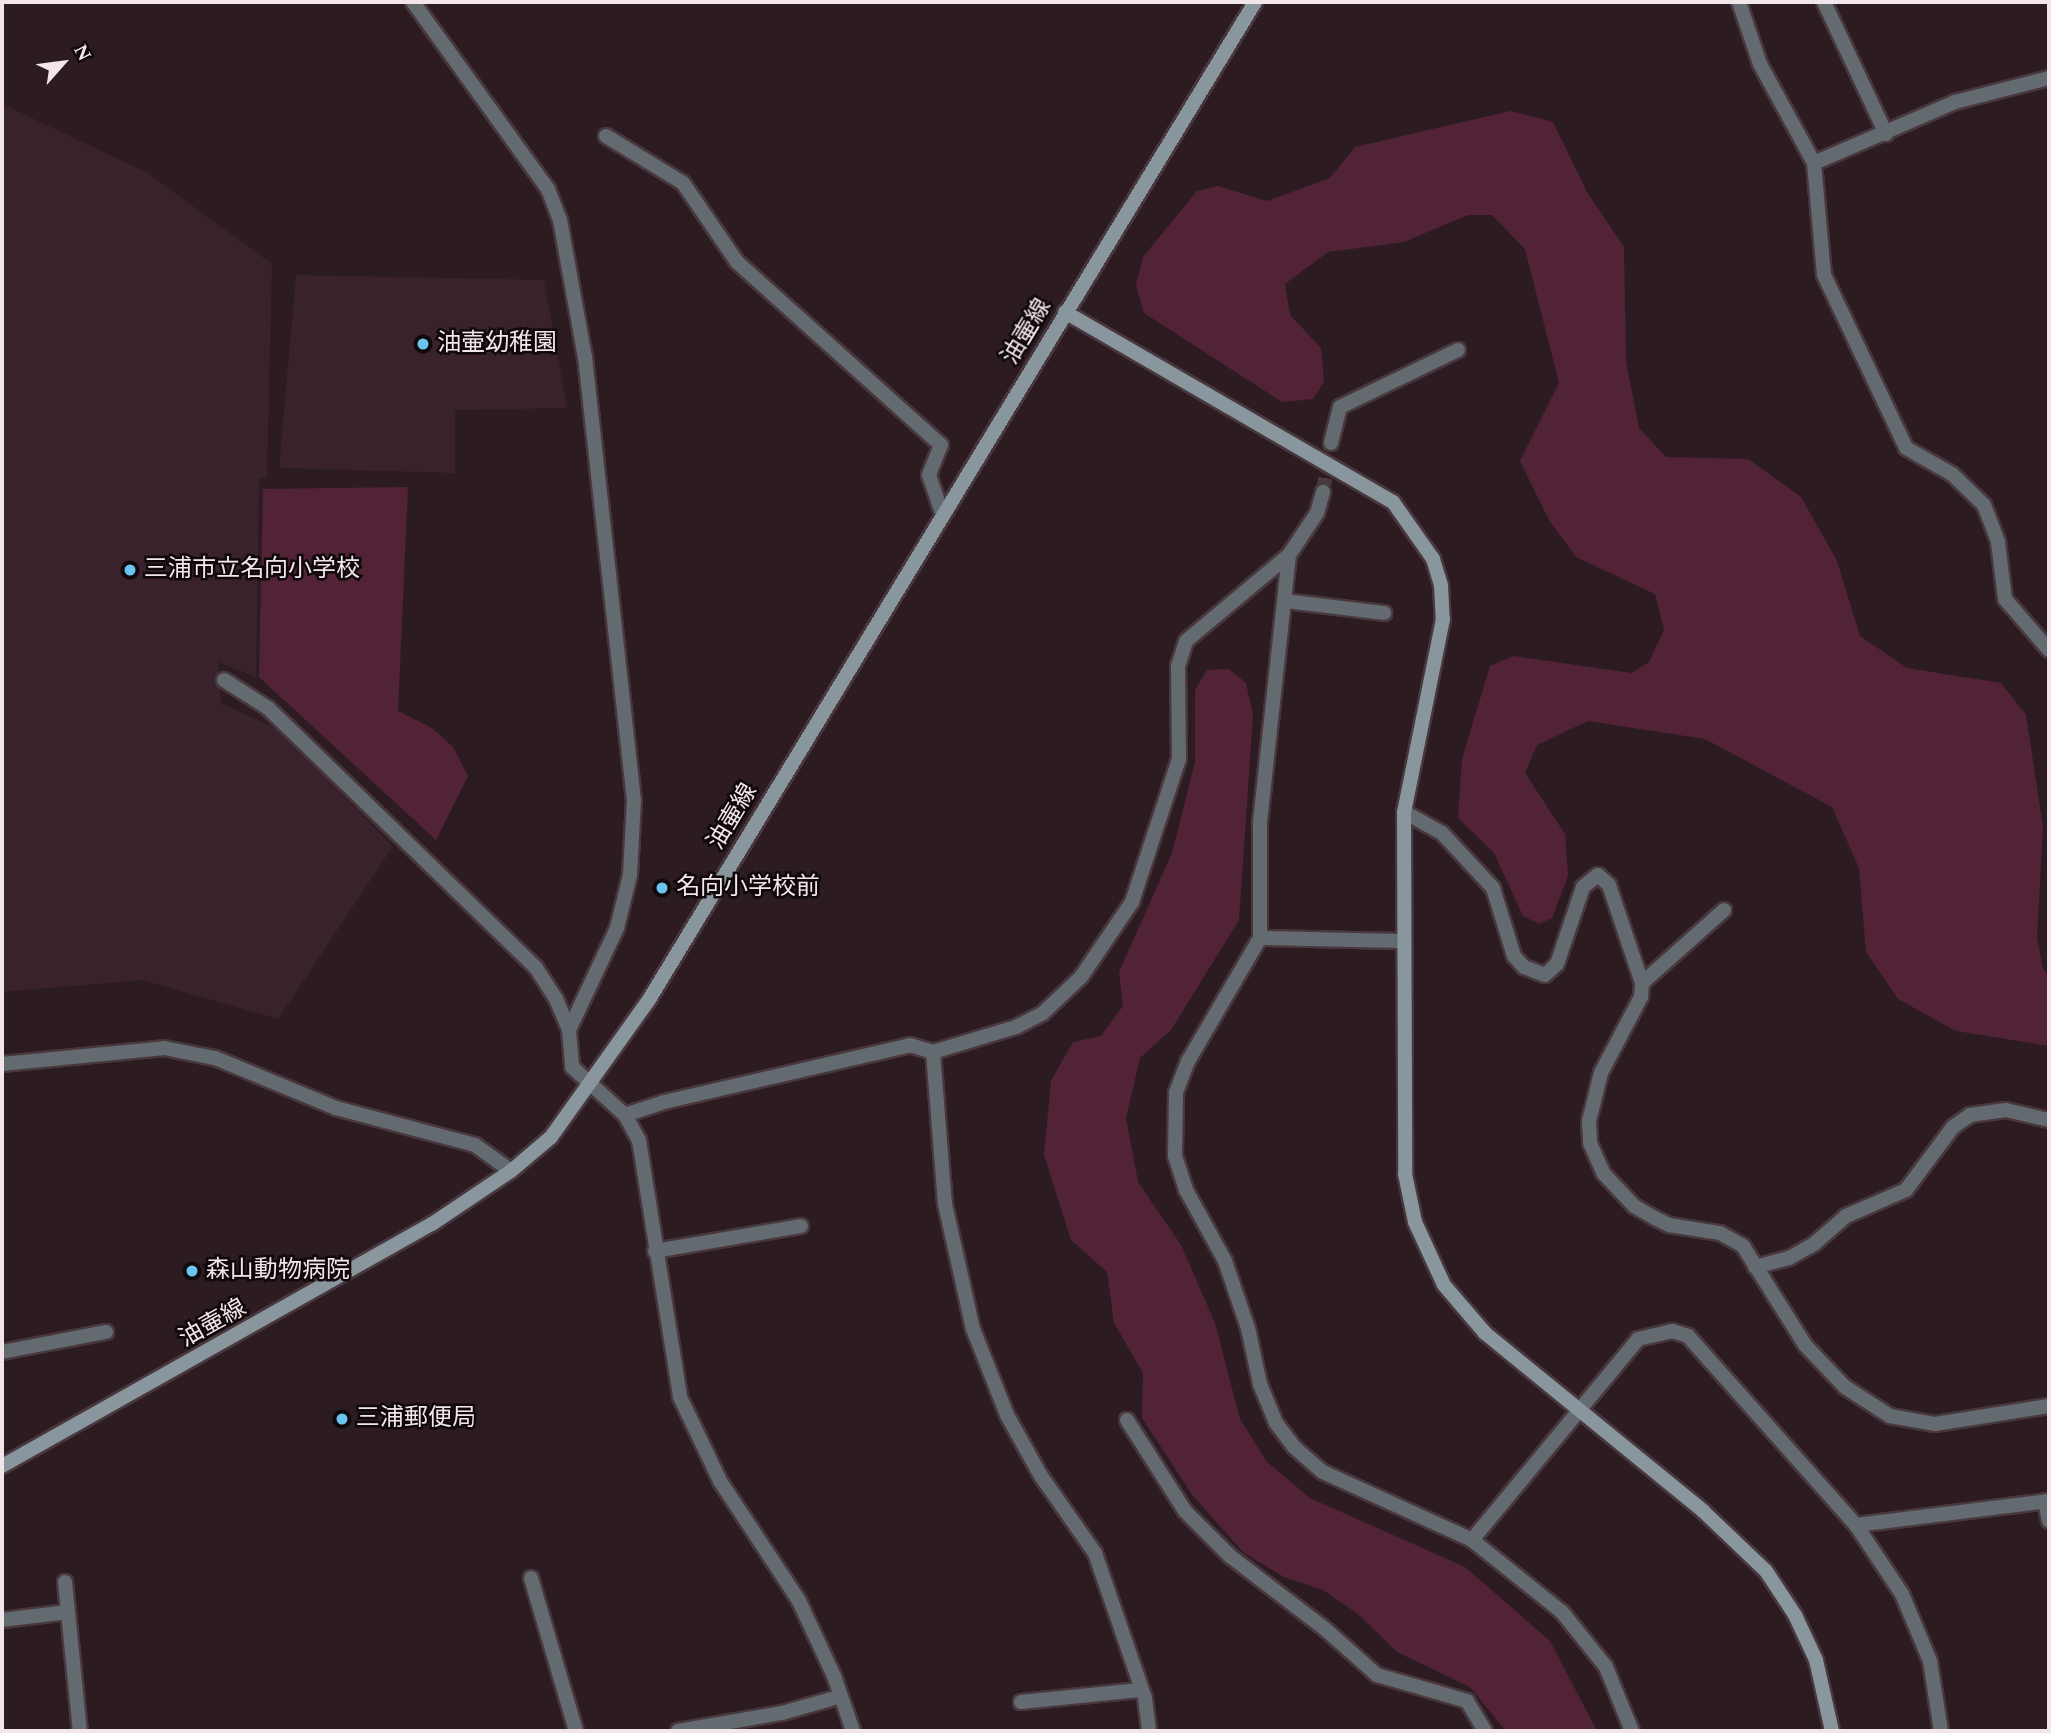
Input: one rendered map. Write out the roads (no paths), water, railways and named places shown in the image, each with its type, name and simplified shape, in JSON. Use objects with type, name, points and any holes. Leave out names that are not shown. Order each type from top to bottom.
[{"type":"main road","name":"油壷線","points":[[2,1466],[432,1224],[511,1171],[551,1137],[590,1087],[650,998],[1255,2]]},
{"type":"main road","points":[[1065,312],[1358,480],[1393,502],[1417,531],[1441,586],[1443,619],[1404,812],[1405,1174],[1423,1245],[1444,1285],[1470,1318],[1723,1528],[1766,1571],[1795,1615],[1816,1660],[1832,1731]]},
{"type":"street","points":[[413,2],[548,189],[560,220],[584,357],[633,825],[630,875],[617,928],[569,1030]]},
{"type":"street","points":[[1739,2],[1760,64],[1814,163],[1824,275],[1906,449],[1952,474],[1984,505],[1998,542],[2006,599],[2049,650]]},
{"type":"street","points":[[1824,2],[1886,134]]},
{"type":"street","points":[[1814,163],[1955,102],[2049,78]]},
{"type":"street","points":[[606,136],[683,183],[737,262],[942,445],[929,475],[943,516]]},
{"type":"street","points":[[1331,443],[1340,407],[1458,350]]},
{"type":"street","points":[[625,1115],[664,1102],[910,1045],[933,1052],[1034,1018],[1081,978],[1132,902],[1164,813],[1179,759],[1178,666],[1186,641],[1289,555],[1317,513],[1323,492]]},
{"type":"street","points":[[1289,555],[1260,824],[1260,938],[1188,1061],[1176,1093],[1175,1156],[1186,1191],[1225,1261],[1260,1384],[1276,1423],[1294,1447],[1323,1472],[1472,1540],[1570,1621],[1606,1667],[1632,1731]]},
{"type":"street","points":[[1285,601],[1384,613]]},
{"type":"street","points":[[224,680],[268,708],[536,968],[556,999],[569,1030],[572,1067],[590,1087],[625,1115],[639,1140],[680,1397],[691,1429],[800,1601],[834,1676],[838,1696],[853,1731]]},
{"type":"street","points":[[1404,812],[1442,833],[1493,888],[1514,956],[1524,967],[1545,975],[1557,964],[1583,887],[1598,875],[1609,885],[1642,983],[1641,997],[1592,1099],[1590,1143],[1604,1174],[1634,1206],[1669,1225],[1720,1233],[1743,1246],[1805,1345],[1845,1387],[1890,1416],[1934,1424],[2049,1406]]},
{"type":"street","points":[[1642,983],[1724,910]]},
{"type":"street","points":[[1260,938],[1403,941]]},
{"type":"street","points":[[2,1064],[128,1049],[164,1048],[202,1056],[336,1108],[475,1144],[511,1171]]},
{"type":"street","points":[[933,1052],[945,1204],[972,1329],[1024,1446],[1096,1553],[1139,1690],[1149,1731]]},
{"type":"street","points":[[1755,1266],[1789,1258],[1814,1244],[1846,1216],[1906,1190],[1954,1127],[1970,1115],[2006,1110],[2049,1120]]},
{"type":"street","points":[[655,1251],[801,1226]]},
{"type":"street","points":[[2,1352],[106,1332]]},
{"type":"street","points":[[1472,1540],[1577,1408],[1638,1339],[1659,1332],[1688,1336],[1856,1525],[1902,1594],[1930,1661],[1941,1731]]},
{"type":"street","points":[[1127,1420],[1185,1511],[1230,1556],[1377,1675],[1467,1701],[1485,1731]]},
{"type":"street","points":[[1856,1525],[2047,1501],[2049,1521]]},
{"type":"street","points":[[531,1578],[576,1731]]},
{"type":"street","points":[[65,1582],[80,1731]]},
{"type":"street","points":[[2,1620],[68,1612]]},
{"type":"street","points":[[1021,1702],[1139,1690]]},
{"type":"street","points":[[678,1731],[782,1713],[838,1696]]},
{"type":"tunnel","points":[[1323,492],[1331,443]]},
{"type":"place","name":"油壷幼稚園","points":[[423,344]]},
{"type":"place","name":"三浦市立名向小学校","points":[[130,570]]},
{"type":"place","name":"名向小学校前","points":[[662,888]]},
{"type":"place","name":"森山動物病院","points":[[192,1271]]},
{"type":"place","name":"三浦郵便局","points":[[342,1419]]}]
